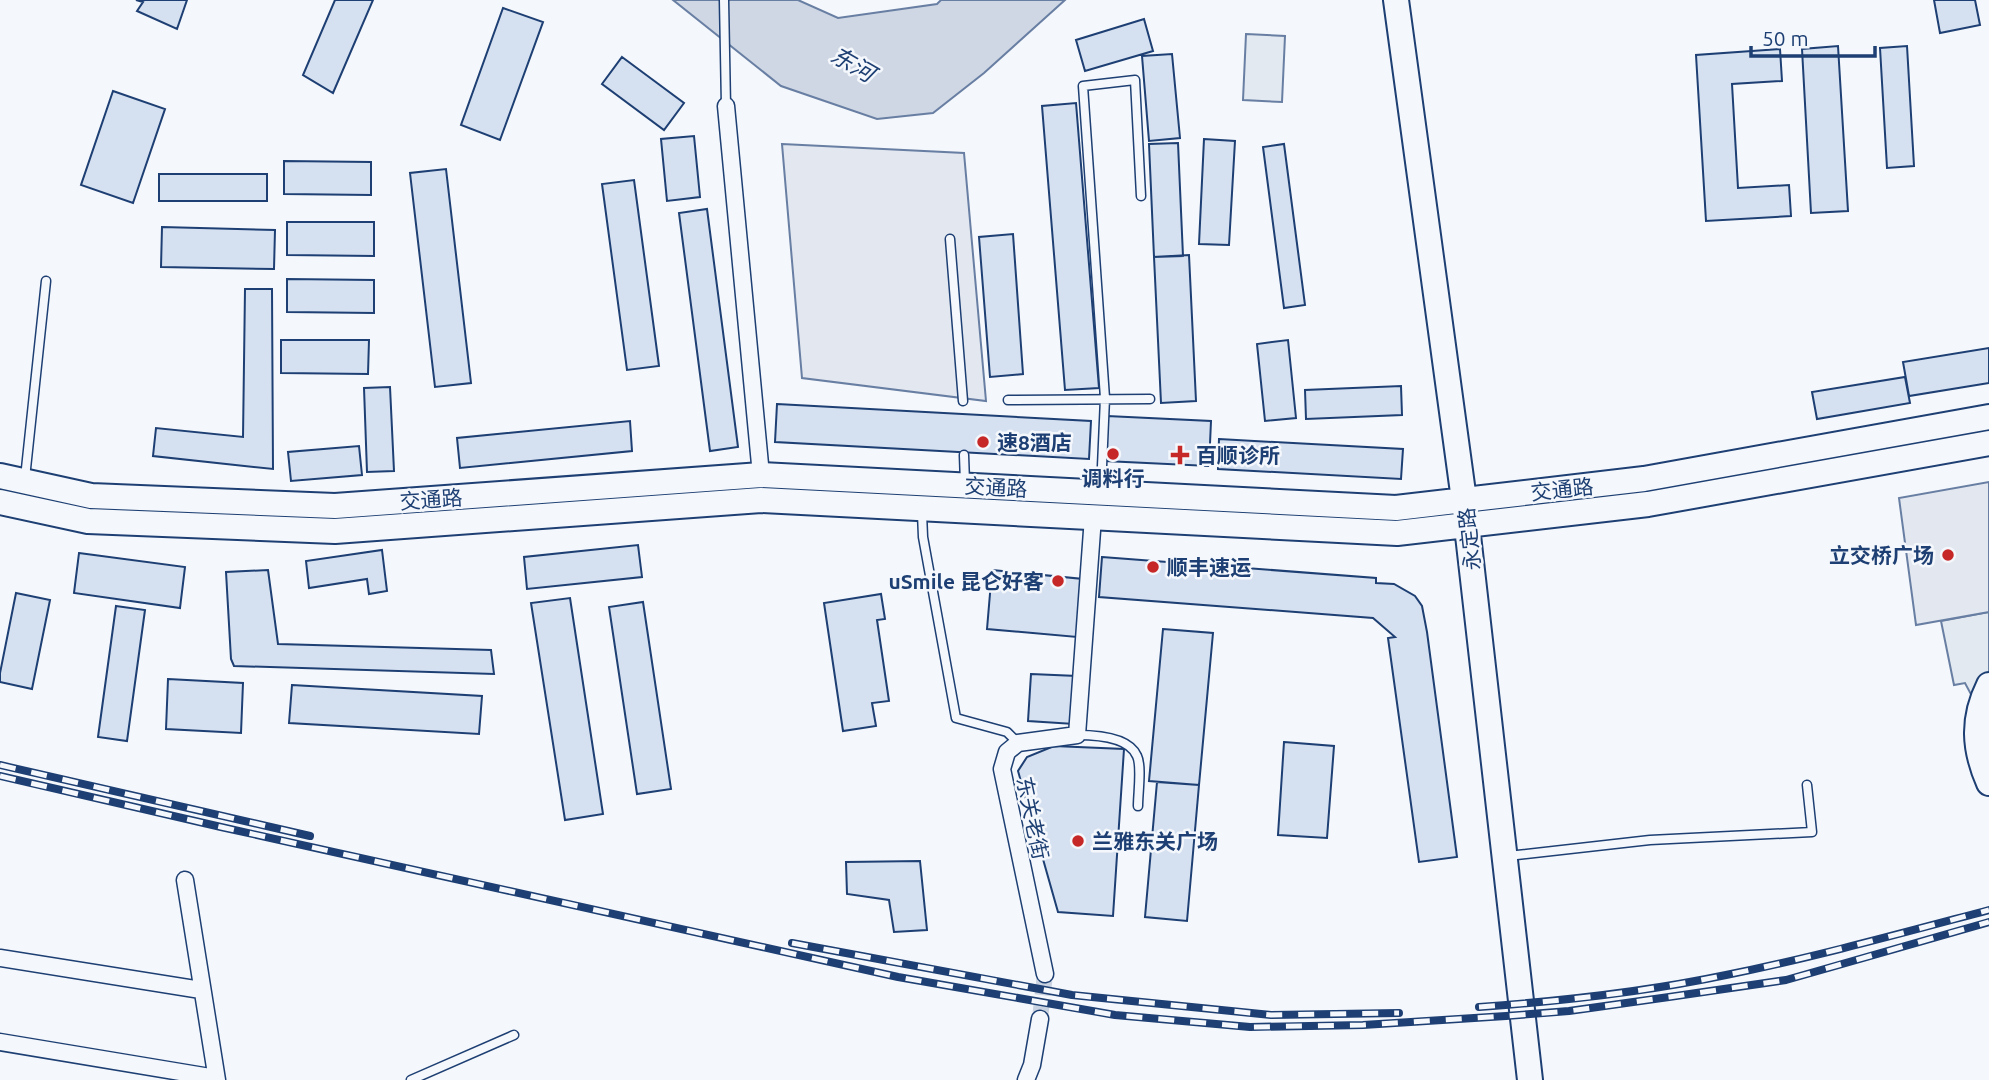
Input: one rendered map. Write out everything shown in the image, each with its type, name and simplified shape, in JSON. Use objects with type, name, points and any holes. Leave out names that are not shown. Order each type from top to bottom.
[{"type":"main road","name":"永定路","points":[[1396,0],[1464,500],[1530,1080]]},
{"type":"main road","name":"交通路","points":[[0,476],[91,496],[335,506],[761,475],[1396,508],[1644,479],[1989,417]]},
{"type":"main road","name":"交通路","points":[[0,502],[88,521],[335,531],[761,500],[1397,533],[1648,504],[1989,443]]},
{"type":"main road","points":[[1989,685],[1980,701],[1976,733],[1979,761],[1989,783]]},
{"type":"street","points":[[726,106],[761,475]]},
{"type":"street","points":[[1018,743],[1077,735],[1093,517]]},
{"type":"street","name":"东关老街","points":[[1018,743],[1007,752],[1002,769],[1045,974]]},
{"type":"street","points":[[0,1042],[216,1079],[185,880]]},
{"type":"street","points":[[0,958],[201,990]]},
{"type":"street","points":[[1026,1080],[1032,1065],[1040,1019]]},
{"type":"lane","points":[[724,0],[726,106]]},
{"type":"lane","points":[[1101,492],[1105,398],[1083,86],[1135,80],[1141,196]]},
{"type":"lane","points":[[950,239],[963,401]]},
{"type":"lane","points":[[24,481],[46,281]]},
{"type":"lane","points":[[1008,400],[1150,399]]},
{"type":"lane","points":[[964,455],[965,485]]},
{"type":"lane","points":[[921,508],[923,537],[956,718],[1007,732],[1018,743]]},
{"type":"lane","points":[[1077,735],[1101,735],[1132,747],[1139,758],[1138,806]]},
{"type":"lane","points":[[1505,856],[1650,840],[1812,832],[1807,785]]},
{"type":"lane","points":[[411,1080],[514,1035]]},
{"type":"shaded area","points":[[1246,34],[1285,36],[1282,102],[1243,100]]},
{"type":"shaded area","points":[[782,144],[964,153],[986,401],[802,378]]},
{"type":"shaded area","name":"立交桥广场","points":[[1989,482],[1989,612],[1916,625],[1899,498]]},
{"type":"shaded area","points":[[1989,612],[1989,728],[1965,683],[1954,685],[1941,621]]},
{"type":"water","name":"东河","points":[[673,0],[798,0],[838,18],[937,4],[941,0],[1065,0],[984,73],[933,113],[877,119],[781,86]]},
{"type":"building","points":[[136,0],[187,0],[177,29],[137,11],[143,2]]},
{"type":"building","points":[[335,0],[373,0],[333,93],[303,75]]},
{"type":"building","points":[[1934,0],[1975,0],[1980,25],[1940,33]]},
{"type":"building","points":[[503,8],[543,22],[500,140],[461,125]]},
{"type":"building","points":[[1144,19],[1153,51],[1085,71],[1076,40]]},
{"type":"building","points":[[1838,46],[1848,211],[1811,213],[1802,49]]},
{"type":"building","points":[[1907,46],[1914,166],[1887,168],[1880,48]]},
{"type":"building","points":[[1780,49],[1782,81],[1732,84],[1738,188],[1789,185],[1791,216],[1706,221],[1696,55]]},
{"type":"building","points":[[1172,54],[1180,138],[1149,141],[1142,56]]},
{"type":"building","points":[[622,57],[684,103],[664,130],[602,84]]},
{"type":"building","points":[[113,91],[165,109],[133,203],[81,185]]},
{"type":"building","points":[[1076,103],[1099,388],[1065,390],[1042,106]]},
{"type":"building","points":[[694,136],[700,197],[667,201],[661,139]]},
{"type":"building","points":[[1204,139],[1235,141],[1229,245],[1199,244]]},
{"type":"building","points":[[1178,143],[1183,256],[1154,257],[1149,144]]},
{"type":"building","points":[[1284,144],[1305,305],[1284,308],[1263,147]]},
{"type":"building","points":[[284,161],[371,162],[371,195],[284,194]]},
{"type":"building","points":[[446,169],[471,383],[435,387],[410,173]]},
{"type":"building","points":[[159,174],[267,174],[267,201],[159,201]]},
{"type":"building","points":[[634,180],[659,366],[627,370],[602,184]]},
{"type":"building","points":[[707,209],[738,447],[710,451],[679,213]]},
{"type":"building","points":[[287,222],[374,222],[374,256],[287,255]]},
{"type":"building","points":[[162,227],[275,230],[274,269],[161,267]]},
{"type":"building","points":[[1013,234],[1023,374],[990,377],[979,237]]},
{"type":"building","points":[[1189,255],[1196,401],[1161,403],[1154,257]]},
{"type":"building","points":[[287,279],[374,280],[374,313],[287,312]]},
{"type":"building","points":[[245,289],[272,289],[273,469],[153,456],[156,428],[243,437]]},
{"type":"building","points":[[281,340],[369,340],[368,374],[281,373]]},
{"type":"building","points":[[1288,340],[1296,418],[1265,421],[1257,344]]},
{"type":"building","points":[[1989,348],[1989,383],[1909,396],[1903,362]]},
{"type":"building","points":[[1905,377],[1910,403],[1817,419],[1812,392]]},
{"type":"building","points":[[1401,386],[1402,415],[1306,419],[1305,390]]},
{"type":"building","points":[[390,387],[394,471],[367,472],[364,388]]},
{"type":"building","points":[[777,404],[1091,421],[1089,459],[775,442]]},
{"type":"building","points":[[1107,416],[1211,421],[1209,466],[1105,461]]},
{"type":"building","points":[[630,421],[632,451],[460,468],[457,438]]},
{"type":"building","points":[[1219,439],[1403,449],[1401,479],[1218,469]]},
{"type":"building","points":[[359,446],[362,475],[291,481],[288,452]]},
{"type":"building","points":[[638,545],[642,577],[527,589],[524,557]]},
{"type":"building","points":[[382,550],[387,591],[369,594],[367,579],[309,588],[306,561]]},
{"type":"building","points":[[79,553],[185,567],[180,608],[74,593]]},
{"type":"building","points":[[1102,557],[1376,578],[1376,583],[1394,584],[1415,596],[1422,606],[1427,632],[1457,857],[1419,862],[1388,638],[1395,637],[1373,618],[1099,597]]},
{"type":"building","points":[[268,570],[278,644],[491,650],[494,674],[234,666],[231,659],[226,572]]},
{"type":"building","points":[[992,570],[1083,579],[1077,637],[987,629]]},
{"type":"building","points":[[16,593],[50,600],[32,689],[0,682]]},
{"type":"building","points":[[881,594],[885,619],[877,620],[889,701],[872,703],[876,726],[843,731],[824,603]]},
{"type":"building","points":[[570,598],[603,814],[565,820],[531,603]]},
{"type":"building","points":[[643,602],[671,789],[637,794],[609,607]]},
{"type":"building","points":[[116,606],[145,610],[127,741],[98,737]]},
{"type":"building","points":[[1163,629],[1213,633],[1199,785],[1149,781]]},
{"type":"building","points":[[1031,674],[1077,676],[1074,724],[1028,721]]},
{"type":"building","points":[[168,679],[243,683],[241,733],[166,729]]},
{"type":"building","points":[[292,685],[482,696],[479,734],[289,723]]},
{"type":"building","points":[[1284,742],[1334,746],[1327,838],[1278,835]]},
{"type":"building","name":"兰雅东关广场","points":[[1054,746],[1124,749],[1113,916],[1058,912],[1018,771],[1027,757]]},
{"type":"building","points":[[1157,782],[1199,785],[1187,921],[1145,917]]},
{"type":"building","points":[[920,861],[927,930],[894,932],[889,900],[847,894],[846,862]]},
{"type":"tunnel","points":[[1040,1019],[1045,974]]},
{"type":"railway","points":[[0,765],[310,836]]},
{"type":"railway","points":[[0,776],[898,977],[1115,1015],[1250,1027],[1363,1025],[1506,1016],[1569,1011],[1669,997],[1786,980],[1989,922]]},
{"type":"railway","points":[[1479,1007],[1603,995],[1696,981],[1825,953],[1989,910]]},
{"type":"railway","points":[[792,943],[1072,995],[1271,1015],[1399,1013]]},
{"type":"place","name":"速8酒店","points":[[983,442]]},
{"type":"place","name":"调料行","points":[[1113,454]]},
{"type":"place","name":"百顺诊所","points":[[1180,455]]},
{"type":"place","name":"立交桥广场","points":[[1948,555]]},
{"type":"place","name":"顺丰速运","points":[[1153,567]]},
{"type":"place","name":"uSmile 昆仑好客","points":[[1058,581]]},
{"type":"place","name":"兰雅东关广场","points":[[1078,841]]}]
